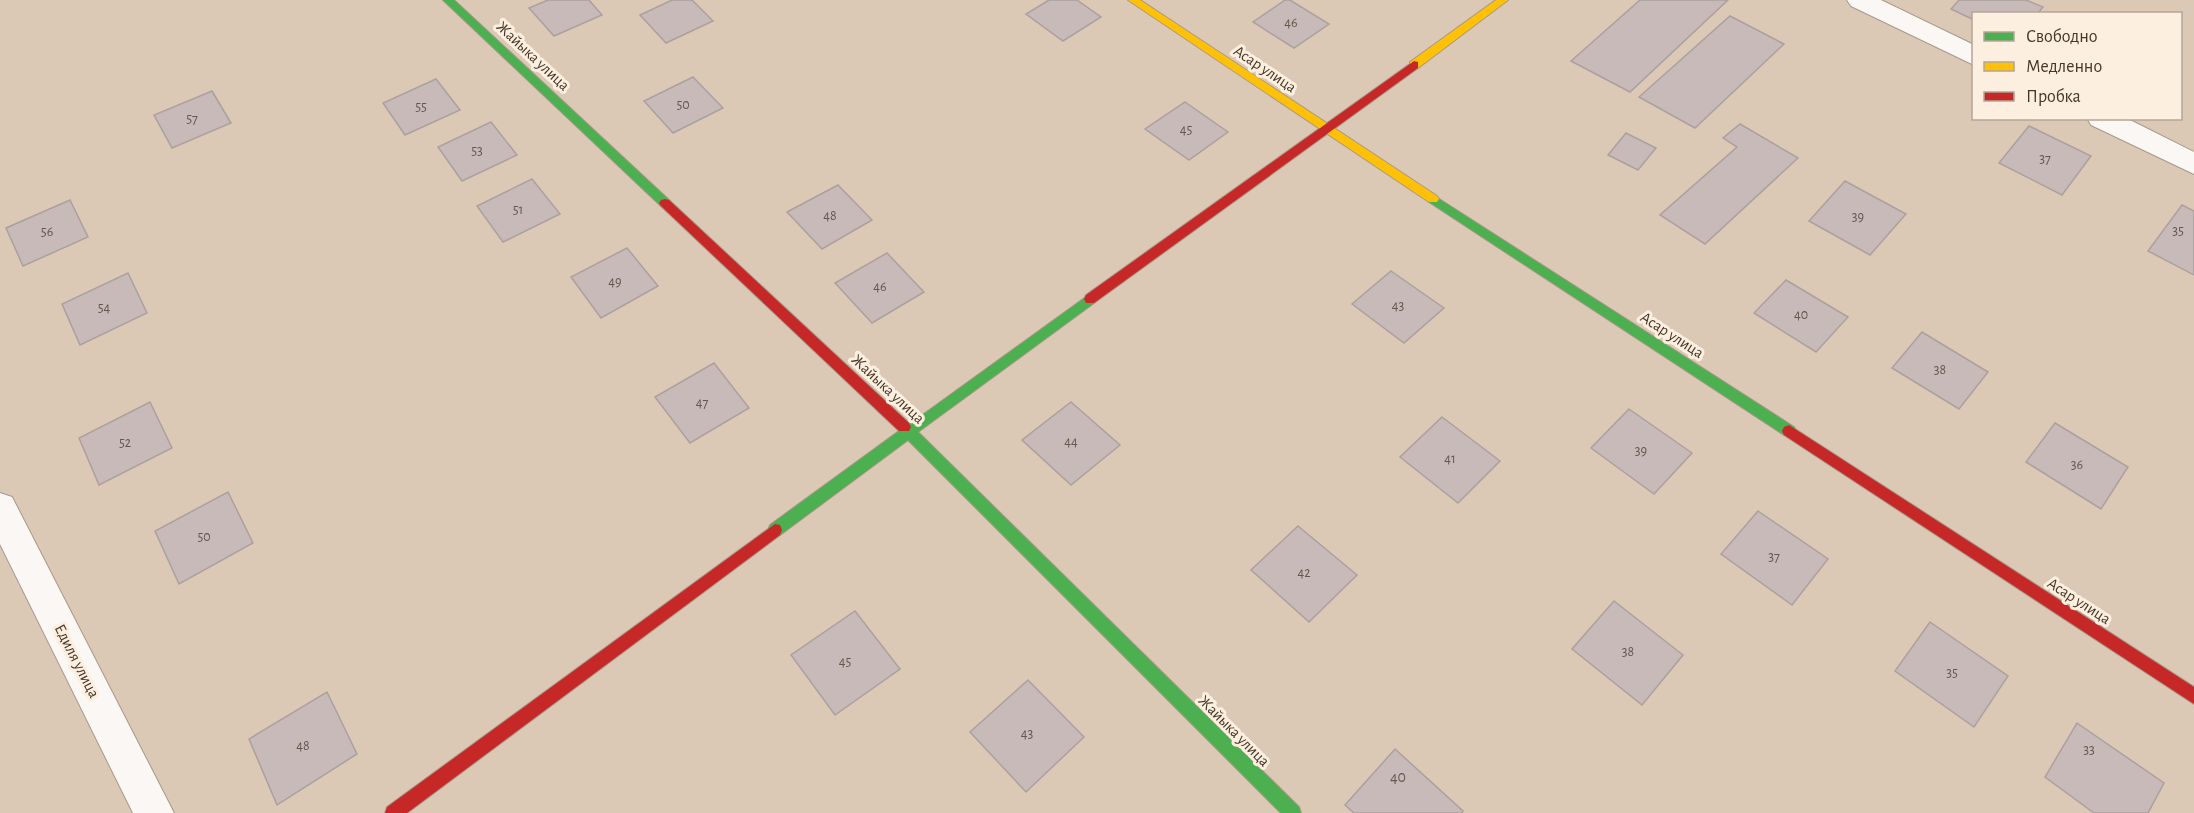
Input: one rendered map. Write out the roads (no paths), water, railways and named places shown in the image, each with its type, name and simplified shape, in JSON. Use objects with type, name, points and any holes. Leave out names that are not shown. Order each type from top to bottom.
[{"type":"street","name":"Жайыка улица","points":[[448,0],[908,430],[1293,813]]},
{"type":"street","name":"Асар улица","points":[[1133,0],[1326,129],[2194,696]]},
{"type":"street","points":[[393,813],[908,430],[1503,0]]},
{"type":"street","points":[[1860,0],[1972,55]]},
{"type":"street","points":[[2105,120],[2194,164]]},
{"type":"street","name":"Едиля улица","points":[[0,508],[154,813]]}]
